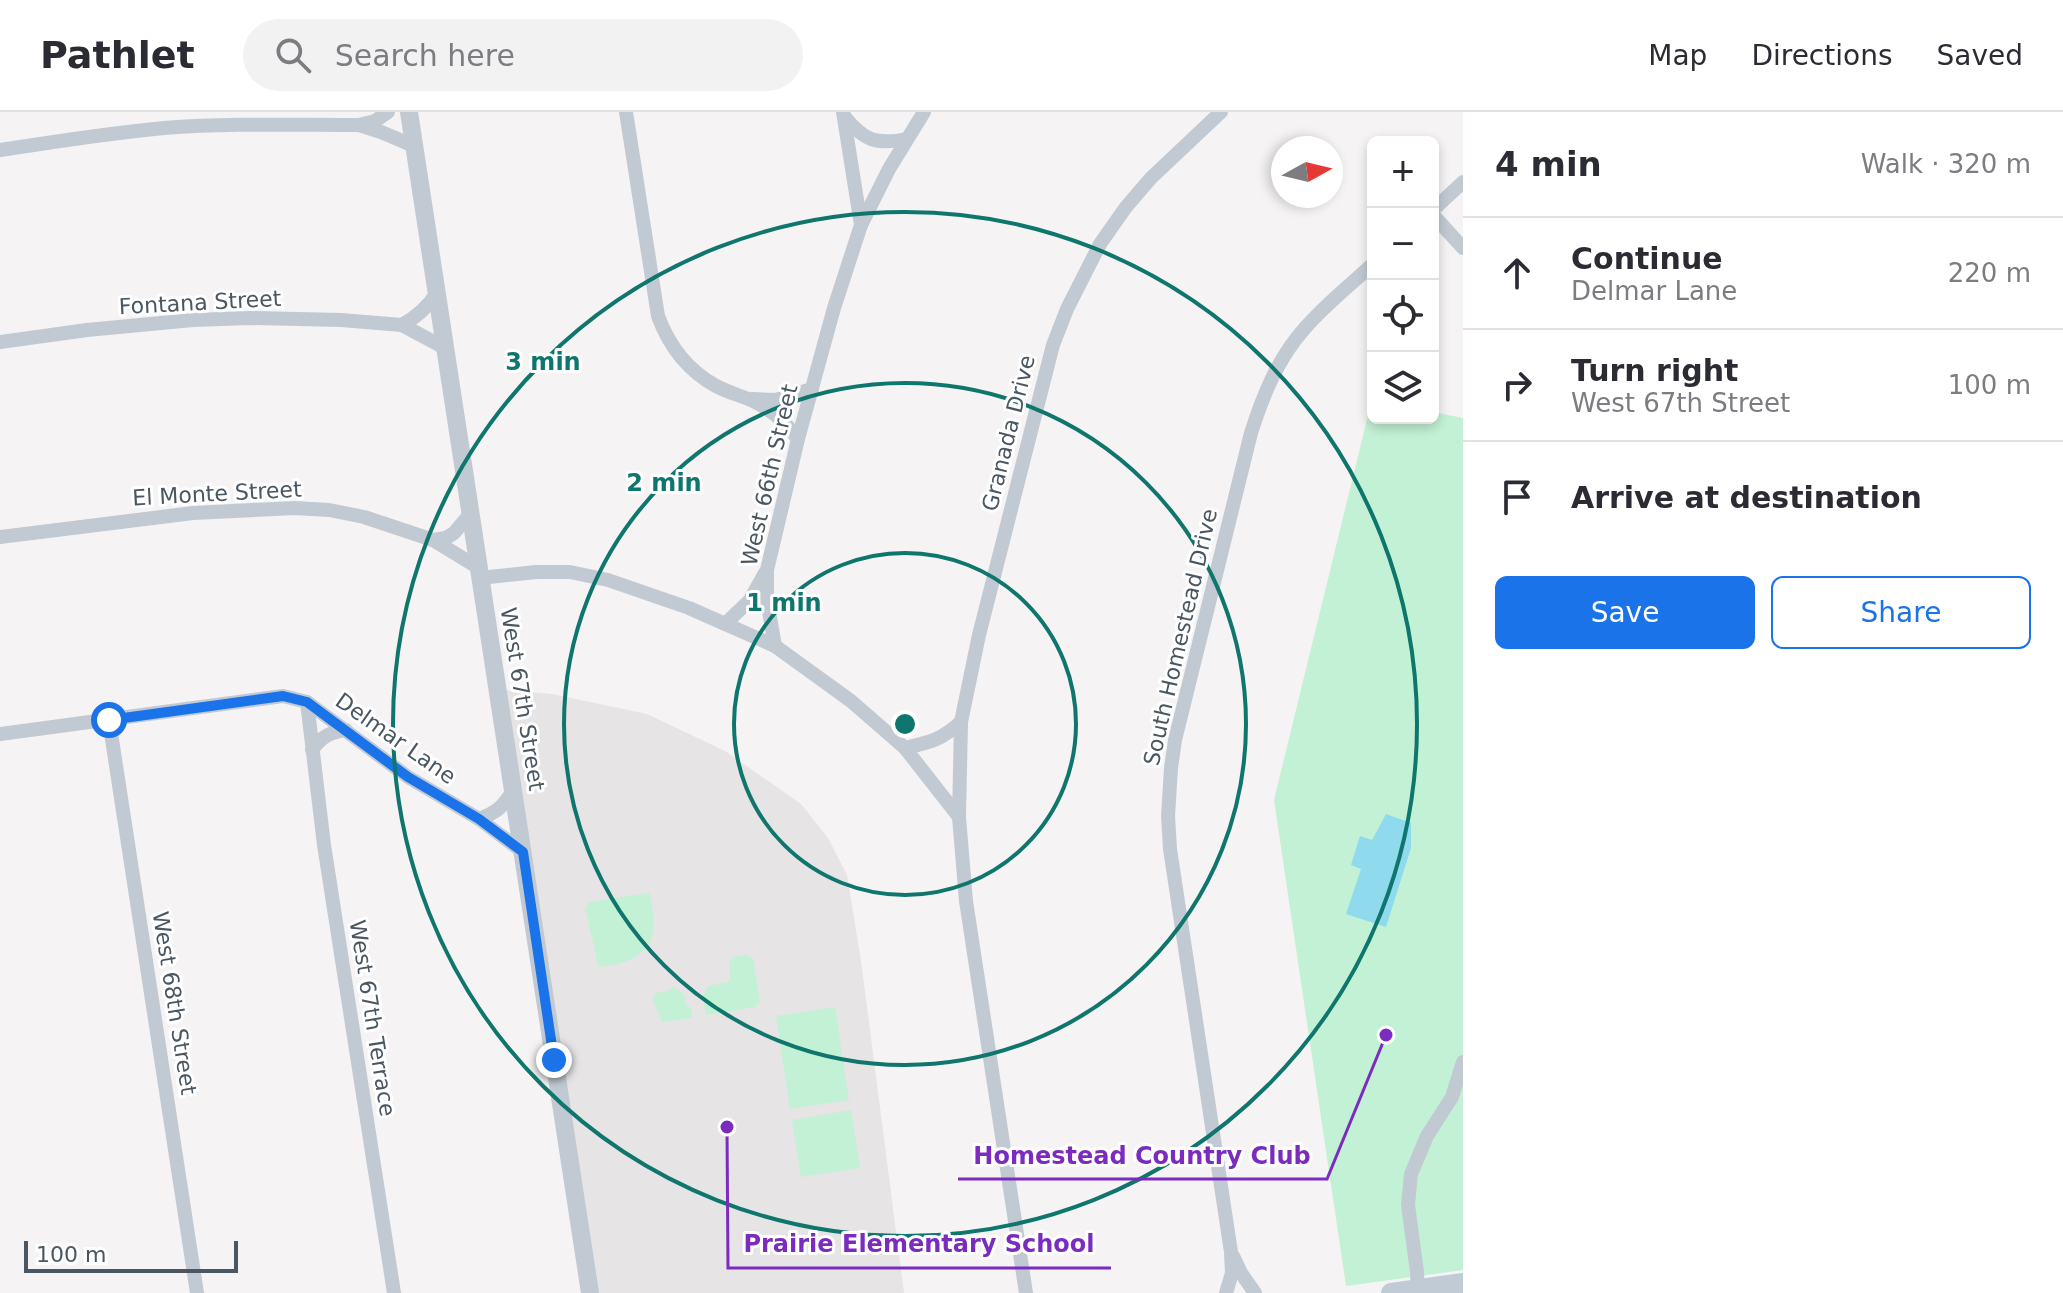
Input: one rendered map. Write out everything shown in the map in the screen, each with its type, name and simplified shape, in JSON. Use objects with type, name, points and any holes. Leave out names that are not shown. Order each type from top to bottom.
[{"type":"main road","points":[[1391,1293],[1463,1283]]},
{"type":"street","points":[[0,150],[166,128],[359,125],[375,121],[388,112]]},
{"type":"street","name":"West 67th Street","points":[[409,112],[590,1293]]},
{"type":"street","points":[[626,112],[658,316],[665,334],[679,357],[695,373],[717,387],[771,411],[790,427],[798,439]]},
{"type":"street","points":[[861,225],[924,112]]},
{"type":"street","name":"Granada Drive","points":[[959,817],[961,722],[979,635],[1053,345],[1067,309],[1100,244],[1126,207],[1151,178],[1221,112]]},
{"type":"street","name":"West 66th Street","points":[[843,114],[856,131],[873,141],[907,139]]},
{"type":"street","name":"West 66th Street","points":[[775,646],[767,600],[767,570],[798,439],[834,308],[861,225],[843,114]]},
{"type":"street","points":[[359,125],[414,146]]},
{"type":"street","points":[[1437,208],[1463,182]]},
{"type":"street","points":[[1439,219],[1463,248]]},
{"type":"street","name":"South Homestead Drive","points":[[1226,1293],[1232,1273],[1231,1252],[1170,849],[1168,816],[1173,754],[1217,568],[1263,396],[1303,329],[1367,270]]},
{"type":"street","points":[[402,325],[428,306],[437,293]]},
{"type":"street","name":"Fontana Street","points":[[0,342],[87,330],[250,318],[402,325],[445,348]]},
{"type":"street","points":[[749,399],[776,400],[812,389]]},
{"type":"street","name":"El Monte Street","points":[[0,537],[130,519],[209,512],[294,508],[329,510],[364,517],[433,540],[480,573]]},
{"type":"street","points":[[433,540],[454,533],[470,514]]},
{"type":"street","points":[[725,624],[750,600],[767,570]]},
{"type":"street","points":[[480,573],[570,572],[608,580],[689,608],[775,646],[851,701],[905,748],[959,817],[966,901],[1026,1293]]},
{"type":"street","name":"Delmar Lane","points":[[0,734],[283,696],[307,702],[408,777],[479,819],[523,852]]},
{"type":"street","name":"West 67th Terrace","points":[[307,702],[324,845],[394,1293]]},
{"type":"street","name":"West 68th Street","points":[[109,720],[197,1293]]},
{"type":"street","points":[[905,748],[933,742],[961,722]]},
{"type":"street","points":[[312,750],[319,739],[346,730]]},
{"type":"street","points":[[479,819],[502,808],[513,791]]},
{"type":"street","points":[[1418,1291],[1408,1205],[1411,1174],[1427,1136],[1452,1097],[1463,1062]]},
{"type":"street","name":"South Homestead Drive","points":[[1231,1252],[1255,1293]]},
{"type":"shaded area","points":[[503,690],[552,694],[647,714],[725,751],[801,804],[828,838],[847,875],[904,1293],[597,1293]]},
{"type":"green space","points":[[1439,413],[1463,418],[1463,1270],[1346,1286],[1274,800],[1367,419],[1367,424],[1439,424]]},
{"type":"green space","points":[[649,893],[654,924],[647,946],[629,960],[599,967],[585,909],[589,902]]},
{"type":"green space","points":[[746,955],[753,958],[760,1002],[755,1007],[706,1015],[703,996],[708,986],[728,982],[729,964],[733,957]]},
{"type":"green space","points":[[674,987],[684,994],[692,1018],[662,1022],[653,1001],[656,993]]},
{"type":"green space","points":[[835,1007],[849,1100],[790,1109],[776,1016]]},
{"type":"green space","points":[[851,1110],[860,1168],[801,1177],[792,1120]]},
{"type":"water","points":[[1386,814],[1411,823],[1411,848],[1386,927],[1346,914],[1361,869],[1351,865],[1360,836],[1372,840]]},
{"type":"place","name":"Homestead Country Club","points":[[1386,1035]]},
{"type":"place","name":"Prairie Elementary School","points":[[727,1127]]},
{"type":"route","points":[[109,720],[283,696],[307,702],[408,777],[479,819],[523,852],[554,1060]]}]
